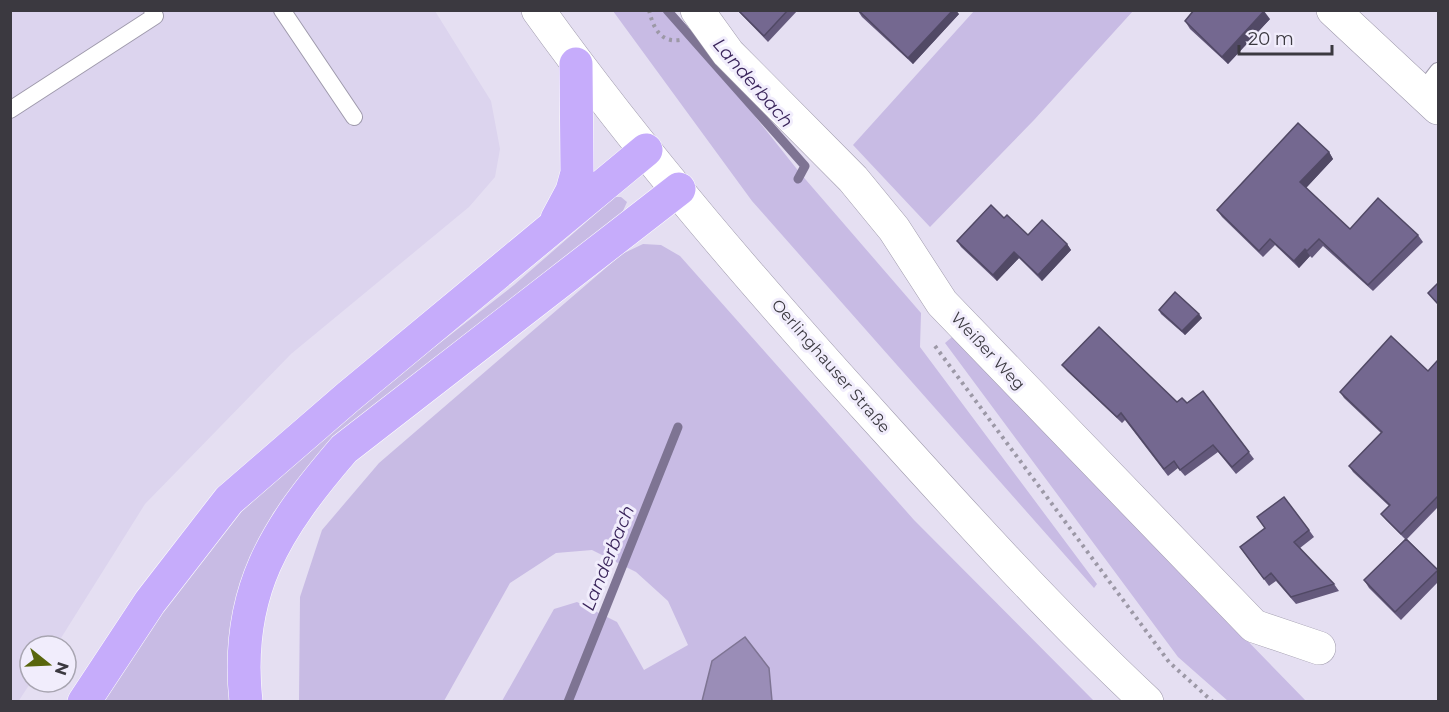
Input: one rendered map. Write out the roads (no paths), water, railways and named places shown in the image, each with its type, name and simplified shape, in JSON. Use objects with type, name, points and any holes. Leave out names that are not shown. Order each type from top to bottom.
[{"type":"highway","points":[[552,228],[572,191],[577,173],[576,64]]},
{"type":"highway","points":[[84,702],[150,602],[229,500],[348,397],[646,150]]},
{"type":"highway","points":[[246,702],[243,671],[248,611],[269,554],[302,499],[344,449],[679,189]]},
{"type":"street","name":"Oerlinghauser Straße","points":[[538,10],[576,64],[808,344],[994,548],[1147,702]]},
{"type":"street","points":[[1333,10],[1433,91]]},
{"type":"street","name":"Weißer Weg","points":[[690,23],[728,53],[853,180],[888,220],[942,303],[1254,626],[1319,648]]},
{"type":"lane","points":[[282,10],[354,117]]},
{"type":"lane","points":[[10,110],[157,12]]},
{"type":"waterway","name":"Landerbach","points":[[667,10],[805,166],[798,179]]},
{"type":"waterway","name":"Landerbach","points":[[568,702],[678,427]]}]
